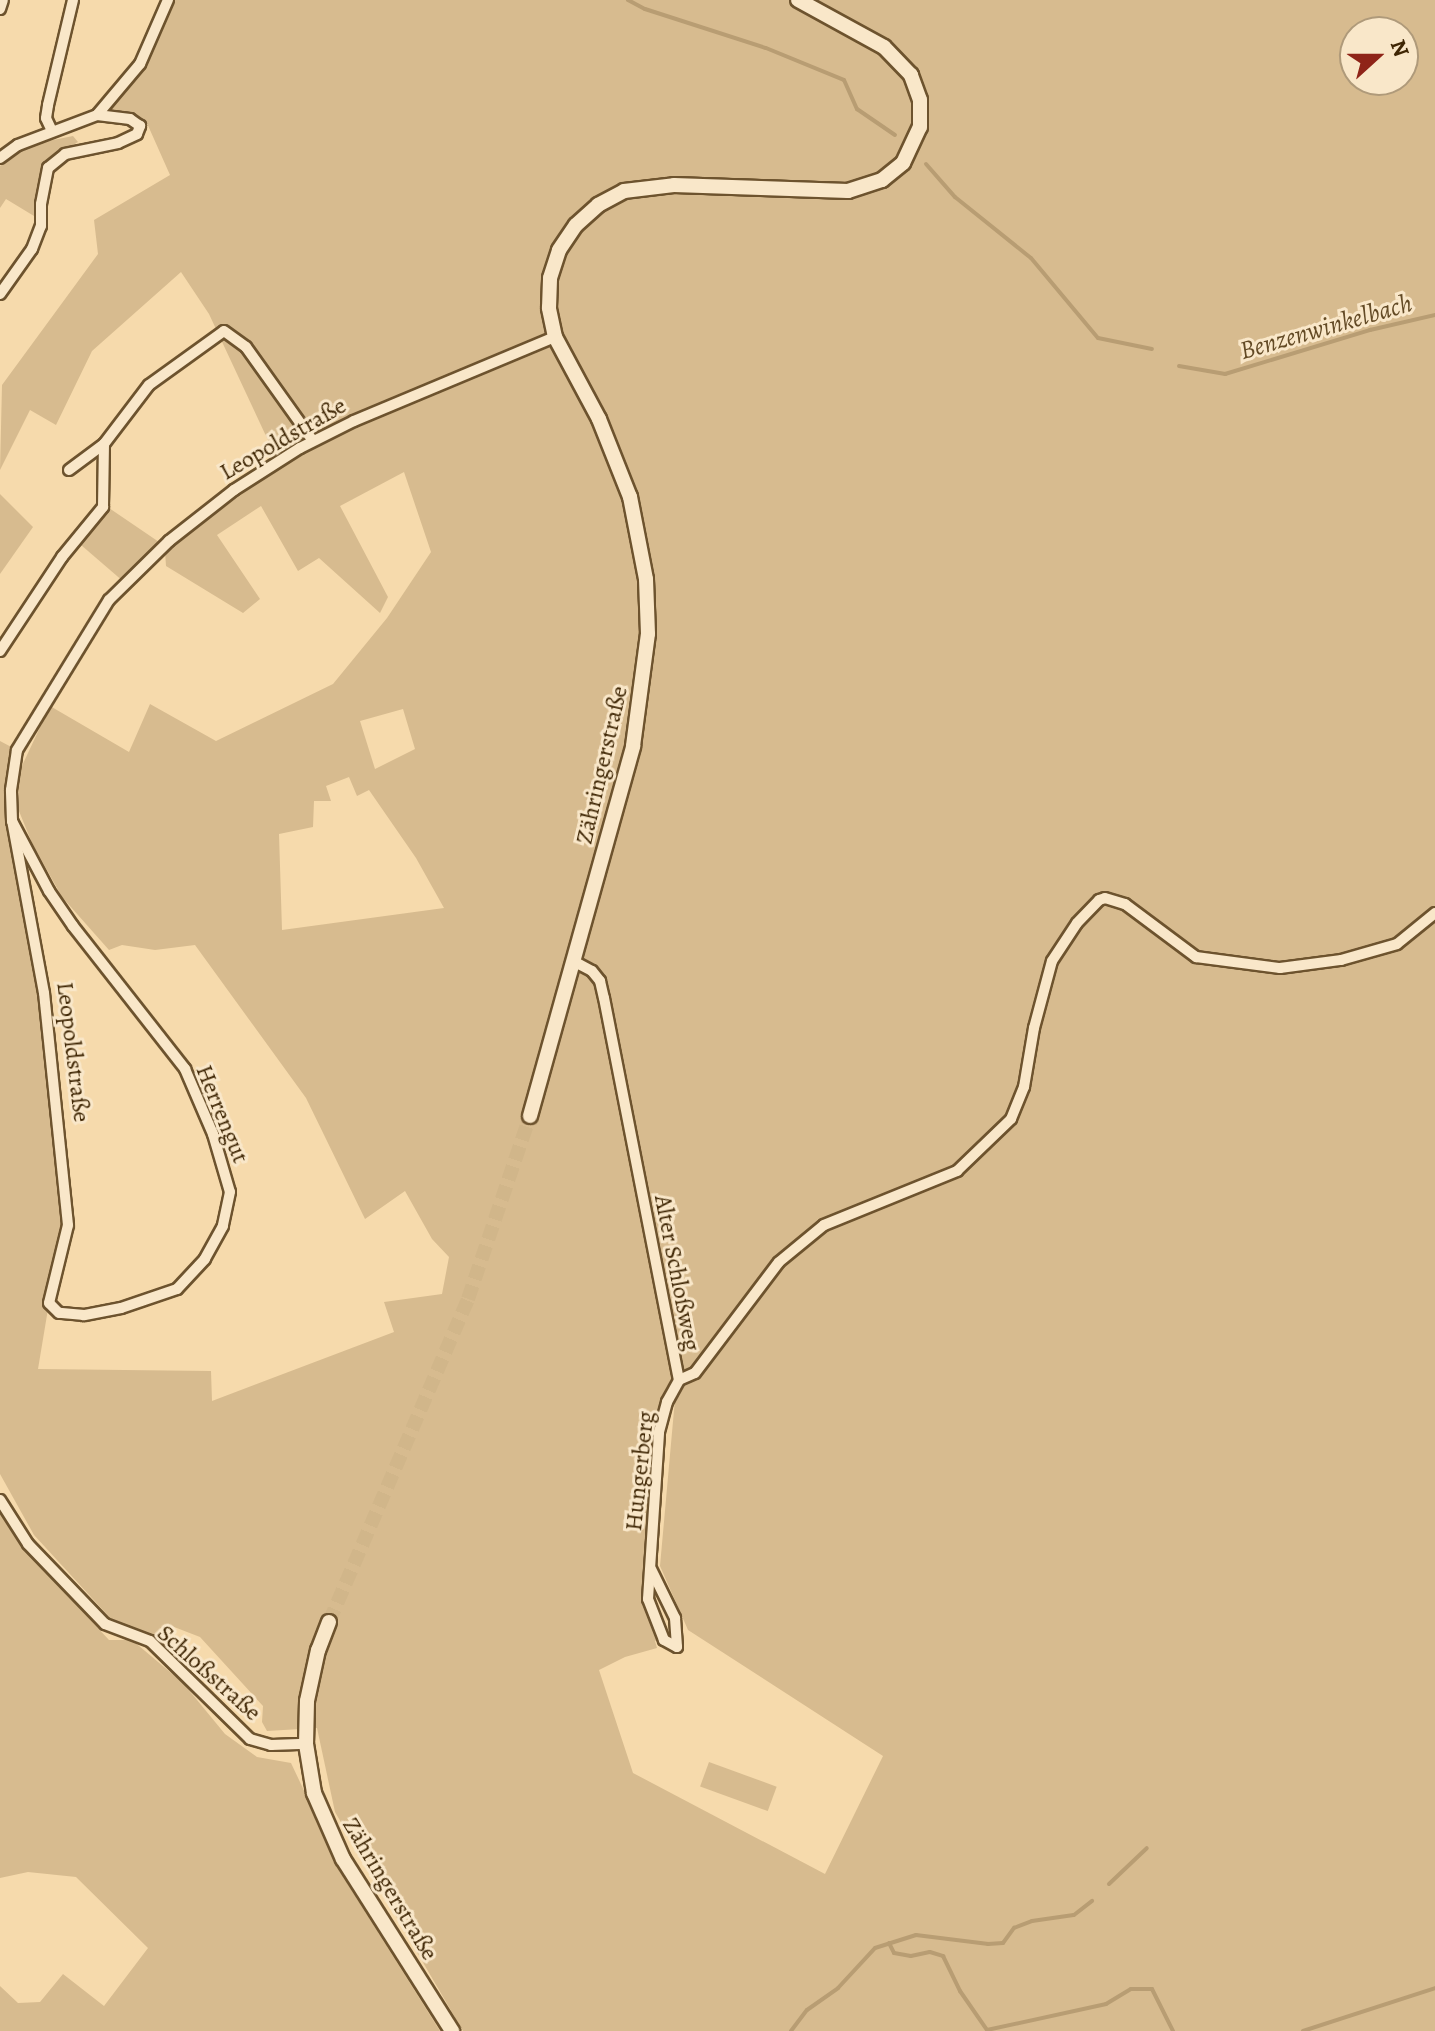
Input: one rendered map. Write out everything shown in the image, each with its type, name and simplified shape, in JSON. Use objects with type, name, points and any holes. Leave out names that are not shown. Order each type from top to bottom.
[{"type":"main road","points":[[555,337],[548,293],[559,250],[586,214],[611,197],[654,185],[860,189],[882,180],[903,163],[920,127],[920,100],[911,75],[884,47],[798,0]]},
{"type":"main road","name":"Zähringerstraße","points":[[530,1116],[575,962],[639,717],[647,662],[648,606],[640,537],[621,470],[599,419],[555,337]]},
{"type":"main road","name":"Zähringerstraße","points":[[329,1622],[311,1676],[306,1744],[314,1793],[331,1838],[452,2031]]},
{"type":"street","points":[[0,9],[3,0]]},
{"type":"street","points":[[52,131],[46,118],[48,105],[73,0]]},
{"type":"street","points":[[97,115],[140,64],[168,0]]},
{"type":"street","points":[[0,158],[18,145],[97,115],[130,119],[140,126],[137,134],[109,146],[65,154],[48,168],[41,204],[41,226],[32,249],[0,294]]},
{"type":"street","points":[[69,470],[104,444],[149,385],[224,331],[246,347],[313,441]]},
{"type":"street","name":"Leopoldstraße","points":[[59,1313],[49,1303],[68,1225],[65,1170],[44,993],[12,821],[11,790],[17,750],[109,600],[169,541],[234,490],[313,441],[555,337]]},
{"type":"street","points":[[0,651],[62,557],[103,507],[104,444]]},
{"type":"street","name":"Herrengut","points":[[12,821],[49,891],[73,926],[185,1069],[213,1134],[230,1192],[223,1226],[211,1248],[177,1289],[97,1313],[59,1313]]},
{"type":"street","name":"Alter Schloßweg","points":[[575,962],[600,981],[679,1380],[695,1373],[779,1262],[824,1225],[957,1171],[1011,1119],[1024,1087],[1034,1028],[1052,961],[1077,923],[1099,900],[1105,898],[1125,904],[1196,957],[1280,968],[1341,960],[1397,944],[1435,913]]},
{"type":"street","name":"Hungerberg","points":[[651,1569],[675,1618],[677,1647],[664,1640],[648,1599],[659,1432],[667,1402],[679,1380]]},
{"type":"street","name":"Schloßstraße","points":[[0,1500],[28,1544],[105,1624],[150,1641],[250,1739],[271,1745],[306,1744]]},
{"type":"shaded area","points":[[171,0],[1435,0],[1435,2031],[463,2031],[335,1812],[317,1728],[267,1731],[262,1722],[263,1706],[200,1637],[169,1625],[157,1640],[113,1621],[34,1535],[0,1474],[0,741],[17,750],[13,785],[50,706],[129,752],[150,704],[216,741],[333,684],[387,618],[431,552],[404,472],[340,506],[388,597],[380,613],[319,558],[298,571],[261,506],[217,535],[260,599],[243,613],[166,566],[165,551],[280,466],[209,314],[181,272],[92,351],[56,425],[30,410],[0,470],[2,385],[98,254],[94,220],[170,175],[146,121],[109,109],[143,66]],"holes":[[[403,709],[415,749],[375,769],[360,721]],[[349,777],[357,796],[369,790],[416,858],[444,908],[282,930],[279,834],[313,827],[314,801],[331,801],[326,786]],[[12,794],[32,843],[62,897],[109,950],[122,945],[155,950],[195,945],[306,1098],[365,1219],[405,1191],[432,1239],[449,1257],[442,1294],[384,1302],[394,1332],[212,1401],[211,1371],[38,1369],[49,1303],[68,1225],[44,993]],[[676,1388],[660,1566],[688,1630],[883,1756],[825,1874],[633,1773],[599,1670],[625,1657],[657,1648],[655,1641],[664,1640],[648,1598],[667,1402]]]},
{"type":"shaded area","points":[[73,136],[78,142],[48,160],[34,216],[6,199],[0,208],[0,166],[28,145]]},
{"type":"shaded area","points":[[0,494],[33,527],[0,574]]},
{"type":"shaded area","points":[[109,508],[159,542],[124,582],[81,545]]},
{"type":"shaded area","points":[[0,1507],[22,1546],[109,1640],[132,1640],[183,1683],[225,1734],[257,1757],[291,1763],[350,1888],[440,2031],[0,2031],[0,1986],[18,2003],[40,2002],[63,1974],[104,2006],[148,1948],[76,1877],[28,1872],[0,1878]]},
{"type":"shaded area","points":[[709,1762],[777,1787],[768,1811],[700,1786]]},
{"type":"waterway","name":"Benzenwinkelbach","points":[[628,0],[645,9],[766,48],[844,80],[857,109],[895,135]]},
{"type":"waterway","name":"Benzenwinkelbach","points":[[926,164],[955,197],[1031,258],[1098,338],[1152,349]]},
{"type":"waterway","name":"Benzenwinkelbach","points":[[1179,366],[1225,374],[1370,330],[1435,315]]},
{"type":"waterway","points":[[1109,1884],[1147,1848]]},
{"type":"waterway","points":[[791,2031],[807,2010],[838,1988],[875,1948],[916,1935],[1003,1943],[1014,1928],[1032,1921],[1074,1915],[1092,1901]]},
{"type":"waterway","points":[[889,1943],[894,1953],[911,1956],[930,1952],[943,1956],[960,1991],[987,2030],[1106,2004],[1131,1989],[1152,1989],[1173,2031]]},
{"type":"waterway","points":[[1303,2031],[1435,1988]]},
{"type":"tunnel","points":[[329,1622],[468,1299],[530,1116]]}]
